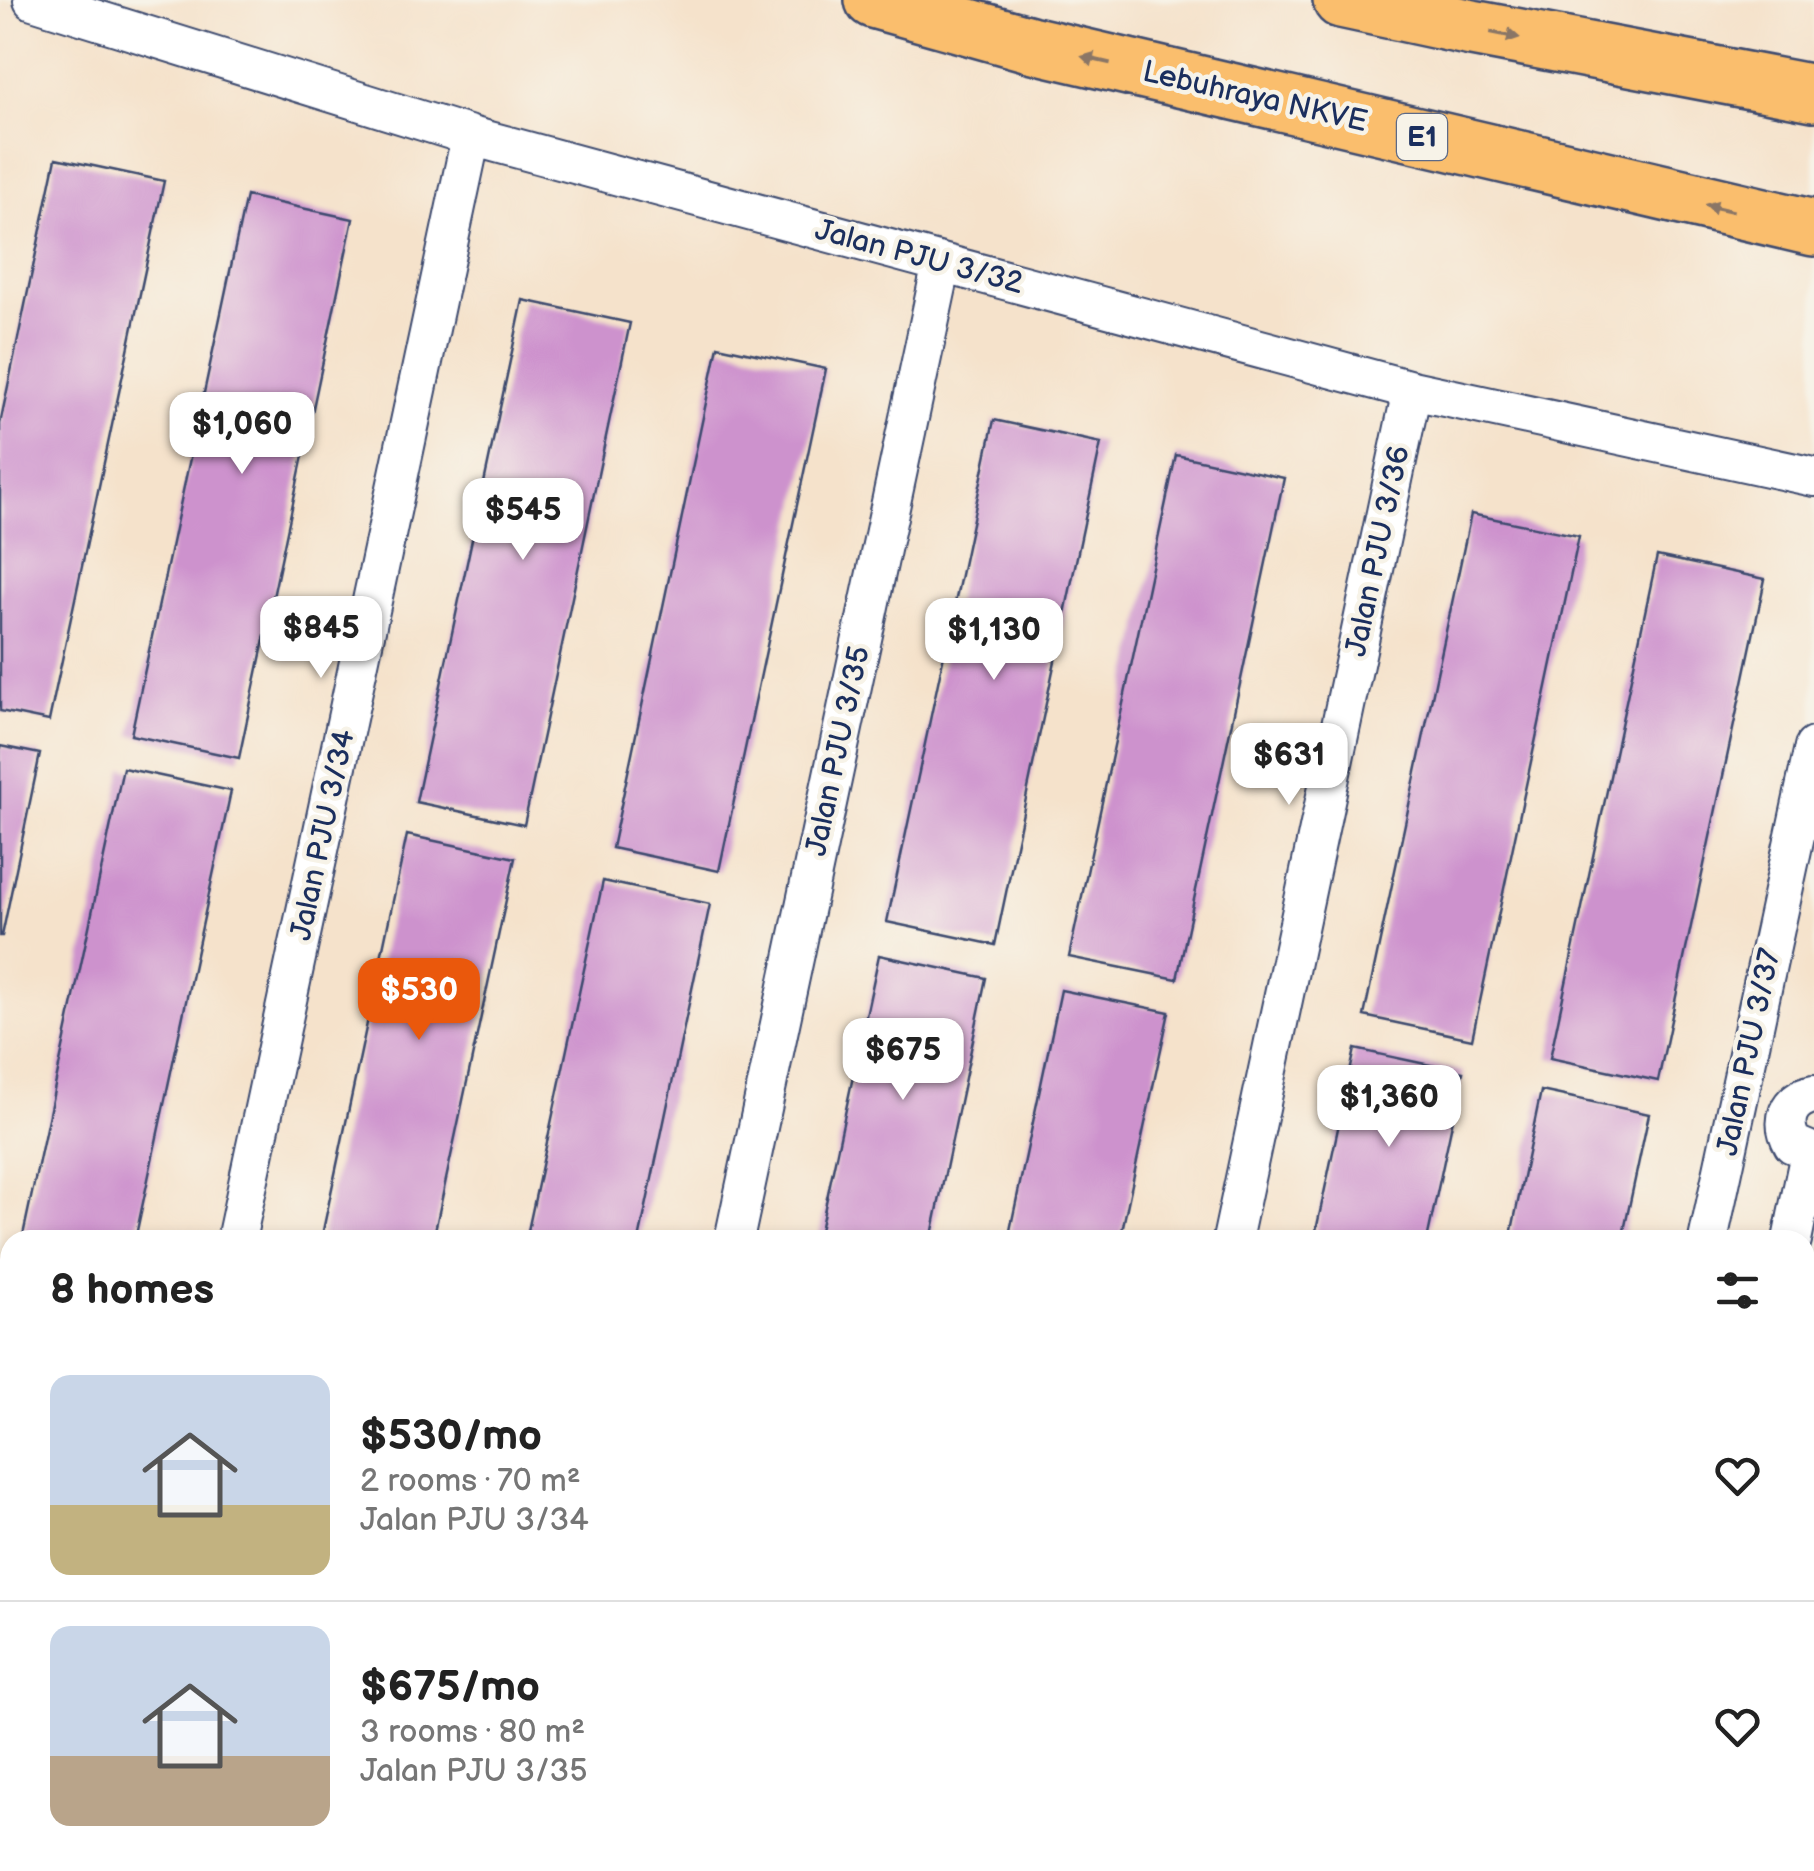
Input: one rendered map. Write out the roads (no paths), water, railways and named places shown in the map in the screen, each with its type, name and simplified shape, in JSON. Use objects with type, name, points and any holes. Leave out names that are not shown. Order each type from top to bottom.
[{"type":"highway","name":"Lebuhraya NKVE","points":[[873,0],[1030,44],[1814,228]]},
{"type":"highway","points":[[1341,0],[1814,92]]},
{"type":"street","name":"Jalan PJU 3/32","points":[[34,0],[472,136],[1412,390],[1814,477]]},
{"type":"street","name":"Jalan PJU 3/34","points":[[238,1230],[472,136]]},
{"type":"street","name":"Jalan PJU 3/35","points":[[736,1230],[942,263]]},
{"type":"street","name":"Jalan PJU 3/36","points":[[1234,1230],[1412,390]]},
{"type":"street","name":"Jalan PJU 3/37","points":[[1710,1230],[1814,747]]},
{"type":"street","points":[[1794,1230],[1812,1154],[1793,1144],[1786,1117],[1796,1101],[1814,1094]]}]
